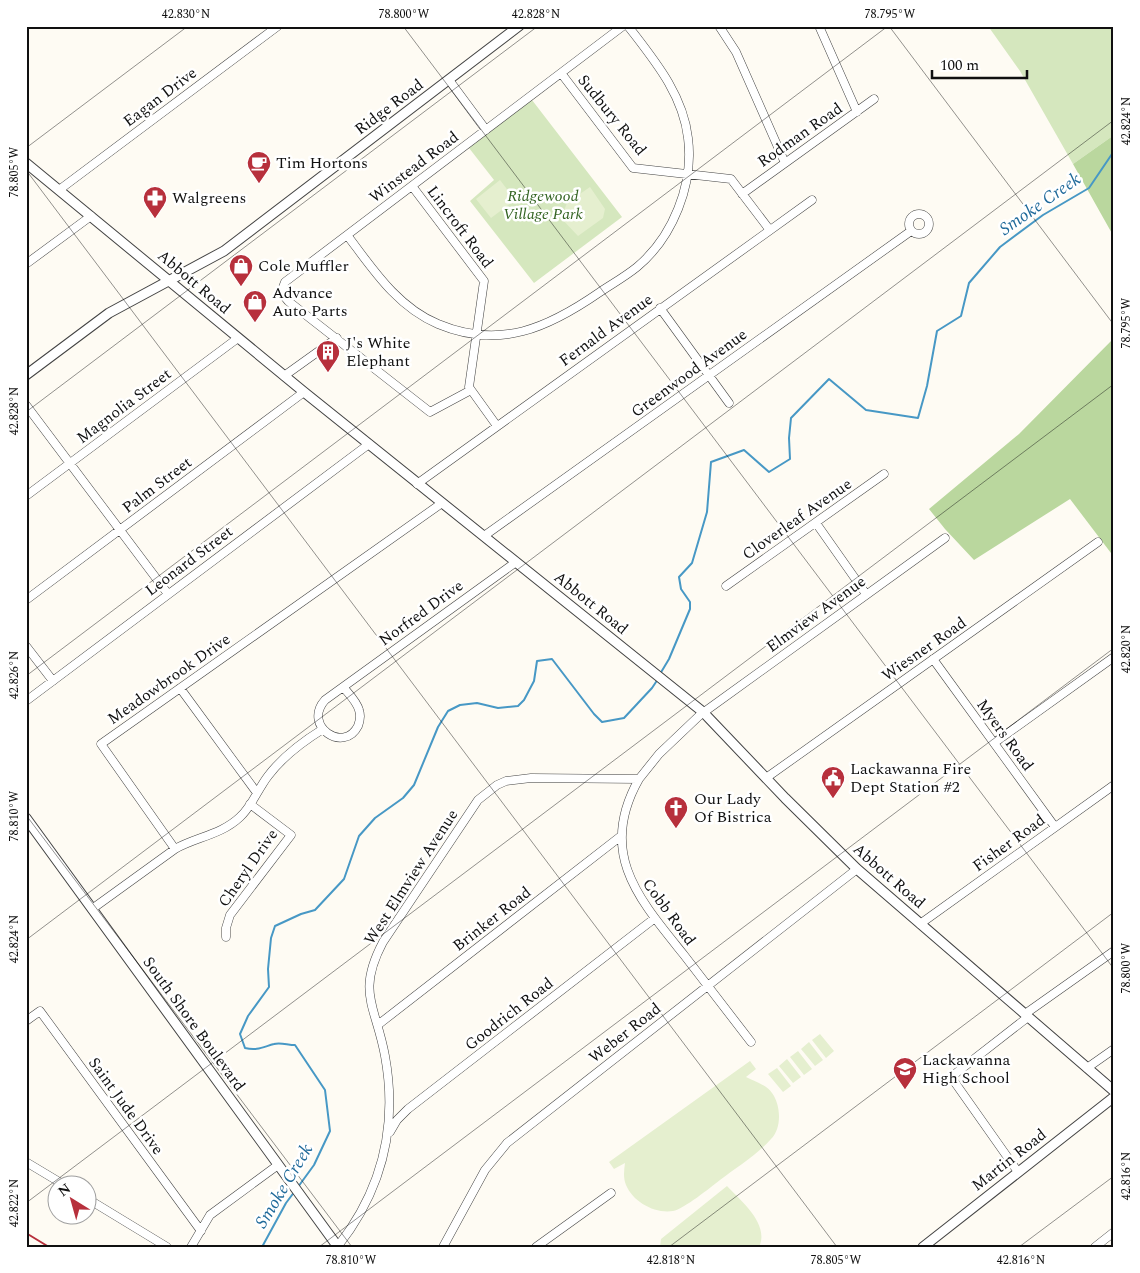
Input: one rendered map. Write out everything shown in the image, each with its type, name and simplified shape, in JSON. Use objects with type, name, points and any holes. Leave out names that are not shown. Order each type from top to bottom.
[{"type":"street","name":"Eagan Drive","points":[[59,190],[278,26]]},
{"type":"street","name":"Ridge Road","points":[[26,375],[109,313],[224,251],[519,26]]},
{"type":"street","name":"Winstead Road","points":[[335,337],[288,301],[283,295],[282,291],[288,278],[623,26]]},
{"type":"street","points":[[347,235],[392,292],[416,312],[437,324],[476,334],[498,335],[514,333],[553,321],[580,306],[637,267],[652,252],[672,222],[684,192],[687,174],[688,139],[683,114],[677,98],[662,71],[628,26]]},
{"type":"street","points":[[719,26],[736,52],[785,163]]},
{"type":"street","points":[[819,26],[857,112]]},
{"type":"street","name":"Sudbury Road","points":[[561,73],[633,168],[731,178],[769,230]]},
{"type":"street","points":[[449,80],[486,130]]},
{"type":"street","name":"Rodman Road","points":[[742,194],[874,99]]},
{"type":"street","name":"Abbott Road","points":[[26,163],[417,484],[703,712],[857,869],[1114,1091]]},
{"type":"street","name":"Lincroft Road","points":[[412,186],[484,281],[469,387],[471,390]]},
{"type":"street","name":"Fernald Avenue","points":[[417,484],[812,200]]},
{"type":"street","points":[[26,264],[91,216]]},
{"type":"street","name":"Greenwood Avenue","points":[[484,536],[911,231]]},
{"type":"street","points":[[660,308],[729,403]]},
{"type":"street","points":[[284,376],[335,337],[430,412],[471,390],[497,426]]},
{"type":"street","name":"Magnolia Street","points":[[26,496],[238,338]]},
{"type":"street","name":"Palm Street","points":[[26,600],[304,392]]},
{"type":"street","points":[[26,405],[168,594]]},
{"type":"street","name":"Leonard Street","points":[[26,701],[369,444]]},
{"type":"street","name":"Cloverleaf Avenue","points":[[726,586],[884,474]]},
{"type":"street","name":"Meadowbrook Drive","points":[[175,849],[101,744],[442,503]]},
{"type":"street","points":[[816,523],[866,594]]},
{"type":"street","name":"Elmview Avenue","points":[[703,712],[945,538]]},
{"type":"street","name":"Wiesner Road","points":[[766,778],[1098,542]]},
{"type":"street","name":"Norfred Drive","points":[[322,728],[318,715],[322,704],[516,562]]},
{"type":"street","points":[[26,646],[53,681]]},
{"type":"street","points":[[994,743],[1114,657]]},
{"type":"street","name":"Myers Road","points":[[933,659],[1056,827]]},
{"type":"street","points":[[180,688],[257,793]]},
{"type":"street","points":[[92,909],[175,849],[222,830],[240,817],[288,752],[322,728],[330,735],[336,737],[348,735],[357,728],[360,721],[359,709],[344,688]]},
{"type":"street","points":[[639,780],[659,754],[703,712]]},
{"type":"street","name":"West Elmview Avenue","points":[[338,1247],[356,1222],[367,1202],[381,1166],[388,1138],[390,1088],[386,1058],[369,997],[370,976],[375,957],[388,934],[478,800],[497,785],[514,779],[531,778],[639,780]]},
{"type":"street","name":"Cobb Road","points":[[639,780],[631,792],[622,836],[623,857],[632,884],[655,918],[751,1042]]},
{"type":"street","name":"Fisher Road","points":[[920,924],[1114,785]]},
{"type":"street","name":"Cheryl Drive","points":[[226,937],[226,928],[230,916],[291,835],[250,804]]},
{"type":"street","name":"South Shore Boulevard","points":[[26,818],[338,1247]]},
{"type":"street","name":"Brinker Road","points":[[378,1024],[622,836]]},
{"type":"street","name":"Weber Road","points":[[443,1247],[485,1170],[507,1143],[857,869]]},
{"type":"street","name":"Goodrich Road","points":[[388,1138],[397,1120],[408,1109],[655,918]]},
{"type":"street","points":[[1018,1172],[951,1077],[1027,1016],[1114,951]]},
{"type":"street","name":"Saint Jude Drive","points":[[26,1021],[40,1011],[201,1231]]},
{"type":"street","points":[[1087,1068],[1114,1049]]},
{"type":"street","name":"Martin Road","points":[[923,1247],[1114,1097]]},
{"type":"street","points":[[26,1162],[49,1176]]},
{"type":"street","points":[[191,1247],[210,1215],[278,1165]]},
{"type":"street","points":[[536,1247],[611,1193]]},
{"type":"street","points":[[98,1205],[167,1247]]},
{"type":"street","points":[[1095,1247],[1114,1232]]},
{"type":"green space","points":[[988,26],[1114,26],[1114,135],[1073,164],[1020,71]]},
{"type":"green space","name":"Ridgewood Village Park","points":[[532,100],[622,217],[534,283],[470,201],[494,180],[469,148]]},
{"type":"green space","points":[[1114,135],[1114,237],[1073,164]]},
{"type":"green space","points":[[500,180],[515,200],[491,218],[476,199]]},
{"type":"green space","points":[[590,187],[605,209],[603,218],[578,236],[561,218],[567,203]]},
{"type":"green space","points":[[1114,338],[1114,557],[1070,499],[974,560],[929,509],[1019,434]]},
{"type":"green space","points":[[820,1034],[834,1051],[826,1058],[812,1040]]},
{"type":"green space","points":[[809,1042],[823,1060],[815,1066],[801,1049]]},
{"type":"green space","points":[[798,1051],[812,1069],[804,1075],[790,1057]]},
{"type":"green space","points":[[787,1059],[801,1077],[793,1083],[779,1066]]},
{"type":"green space","points":[[750,1061],[756,1069],[746,1077],[767,1088],[775,1098],[779,1110],[779,1123],[775,1134],[747,1161],[684,1206],[673,1211],[659,1211],[645,1206],[634,1197],[626,1185],[624,1177],[625,1163],[614,1169],[609,1162]]},
{"type":"green space","points":[[777,1068],[791,1086],[783,1092],[768,1074]]},
{"type":"green space","points":[[727,1186],[746,1206],[757,1222],[761,1230],[759,1247],[660,1247],[661,1239]]},
{"type":"waterway","name":"Smoke Creek","points":[[660,674],[669,659],[690,609],[690,602],[681,589],[679,577],[692,563],[707,512],[711,462],[744,450],[769,472],[790,459],[789,438],[791,418],[829,379],[866,410],[918,418],[927,386],[937,331],[961,316],[969,283],[1000,247],[1043,215],[1089,188],[1114,151]]},
{"type":"waterway","name":"Smoke Creek","points":[[298,1187],[314,1165],[330,1131],[325,1090],[295,1045],[279,1043],[257,1049],[249,1049],[245,1048],[240,1034],[248,1016],[269,987],[268,969],[271,938],[275,926],[315,910],[344,879],[359,836],[375,818],[403,798],[414,785],[438,727],[448,711],[460,705],[477,703],[498,708],[518,706],[524,700],[534,681],[537,661],[552,659],[602,722],[624,718],[658,679]]},
{"type":"waterway","name":"Smoke Creek","points":[[262,1247],[286,1203],[295,1191]]},
{"type":"railway","points":[[26,1233],[49,1247]]},
{"type":"place","name":"Tim Hortons","points":[[259,184]]},
{"type":"place","name":"Walgreens","points":[[155,219]]},
{"type":"place","name":"Cole Muffler","points":[[241,287]]},
{"type":"place","name":"Advance Auto Parts","points":[[255,323]]},
{"type":"place","name":"J's White Elephant","points":[[328,373]]},
{"type":"place","name":"Lackawanna Fire Dept Station #2","points":[[833,799]]},
{"type":"place","name":"Our Lady Of Bistrica","points":[[676,829]]},
{"type":"place","name":"Lackawanna High School","points":[[905,1090]]}]
